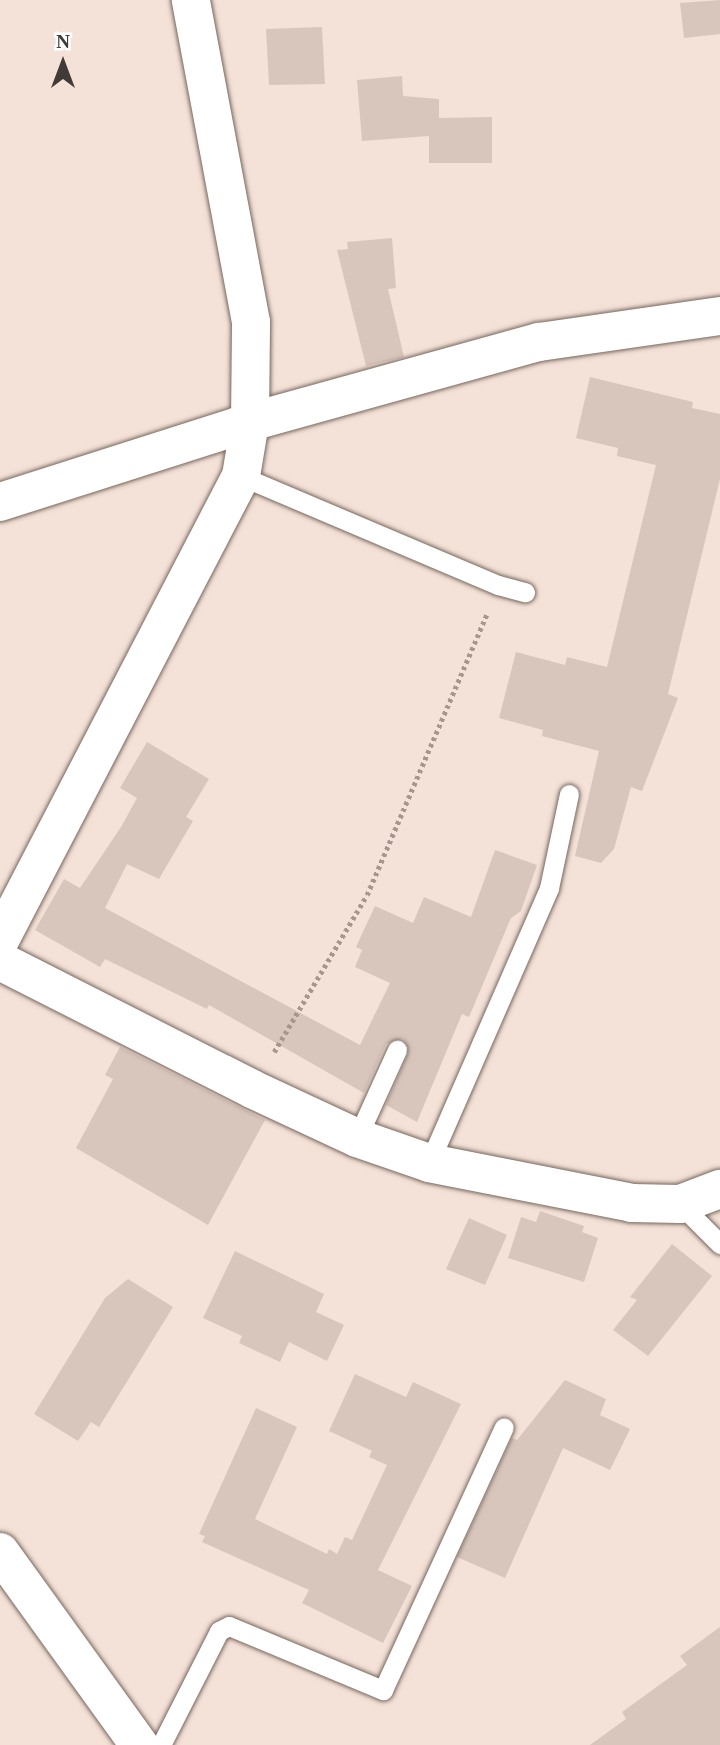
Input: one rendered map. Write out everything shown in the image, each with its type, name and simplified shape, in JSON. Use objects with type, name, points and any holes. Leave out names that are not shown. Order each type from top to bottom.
[{"type":"street","points":[[0,940],[241,476],[250,422],[251,322],[191,0]]},
{"type":"street","points":[[0,502],[250,422],[539,342],[720,316]]},
{"type":"street","points":[[0,961],[252,1089],[356,1138],[429,1163],[632,1203],[680,1205],[720,1189]]},
{"type":"street","points":[[0,1552],[139,1745]]},
{"type":"lane","points":[[241,476],[498,585],[525,592]]},
{"type":"lane","points":[[429,1163],[549,888],[569,794]]},
{"type":"lane","points":[[356,1138],[397,1050]]},
{"type":"lane","points":[[680,1205],[720,1244]]},
{"type":"lane","points":[[161,1745],[219,1631],[229,1626],[383,1690],[504,1427]]},
{"type":"path","points":[[252,1089],[367,895],[498,585]]},
{"type":"building","points":[[720,0],[720,34],[684,38],[680,3]]},
{"type":"building","points":[[322,27],[325,84],[269,85],[266,29]]},
{"type":"building","points":[[402,76],[403,96],[439,99],[439,118],[492,117],[492,163],[429,163],[429,136],[362,141],[357,80]]},
{"type":"building","points":[[392,238],[396,288],[388,289],[404,357],[366,366],[337,250],[348,249],[347,242]]},
{"type":"building","points":[[590,377],[693,402],[692,408],[720,414],[720,479],[668,694],[678,698],[642,791],[631,787],[614,849],[601,863],[575,856],[599,751],[542,736],[543,730],[499,718],[516,652],[565,665],[567,657],[607,667],[656,465],[617,456],[618,448],[576,438]]},
{"type":"building","points":[[147,742],[209,779],[186,817],[193,821],[159,879],[127,864],[105,908],[360,1045],[390,983],[355,967],[362,950],[356,947],[375,906],[413,923],[424,897],[471,917],[495,850],[537,865],[521,911],[511,918],[469,1017],[462,1014],[417,1122],[386,1105],[408,1054],[403,1039],[386,1044],[364,1093],[209,1005],[207,1009],[105,959],[100,967],[35,930],[64,879],[80,888],[121,827],[137,798],[120,788]]},
{"type":"building","points":[[120,1047],[265,1120],[208,1225],[76,1148],[113,1079],[105,1075]]},
{"type":"building","points":[[540,1211],[584,1226],[582,1232],[598,1238],[584,1282],[508,1258],[521,1217],[536,1222]]},
{"type":"building","points":[[469,1218],[507,1235],[485,1285],[446,1269]]},
{"type":"building","points":[[672,1244],[712,1276],[648,1356],[613,1330],[637,1300],[630,1297]]},
{"type":"building","points":[[235,1251],[324,1294],[316,1312],[344,1325],[327,1361],[289,1342],[280,1362],[239,1343],[242,1336],[203,1318]]},
{"type":"building","points":[[128,1279],[173,1307],[99,1427],[91,1422],[78,1441],[34,1414],[105,1298]]},
{"type":"building","points":[[355,1374],[406,1397],[413,1382],[461,1404],[378,1570],[412,1586],[383,1643],[302,1603],[309,1590],[202,1542],[205,1536],[199,1534],[256,1408],[297,1427],[255,1519],[327,1554],[329,1549],[337,1554],[345,1537],[352,1540],[387,1465],[369,1457],[372,1451],[329,1431]]},
{"type":"building","points":[[565,1380],[606,1399],[600,1415],[630,1429],[610,1470],[563,1448],[505,1578],[457,1557],[512,1438],[517,1440]]},
{"type":"building","points":[[720,1627],[720,1745],[590,1745],[626,1719],[622,1712],[687,1665],[680,1656]]}]
